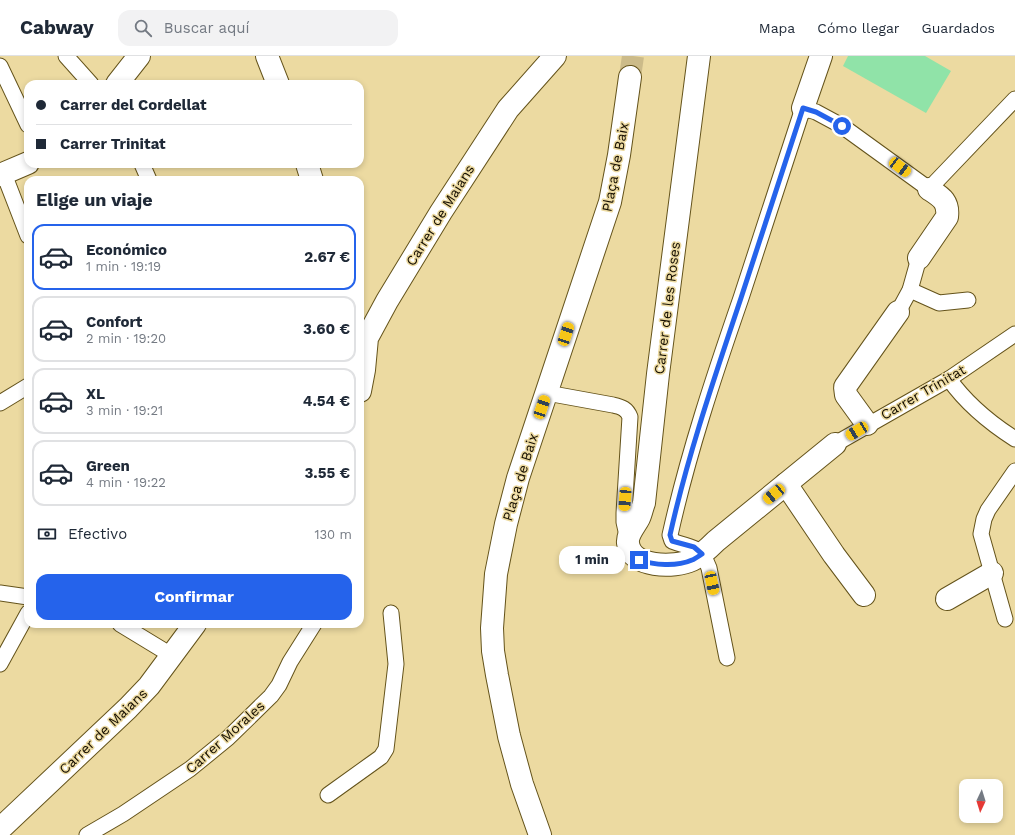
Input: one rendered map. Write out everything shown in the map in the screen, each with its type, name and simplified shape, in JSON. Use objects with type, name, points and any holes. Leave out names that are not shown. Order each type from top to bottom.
[{"type":"street","points":[[120,80],[139,56]]},
{"type":"street","points":[[267,56],[276,80]]},
{"type":"street","name":"Carrer de Maians","points":[[364,327],[387,301],[508,109],[555,56]]},
{"type":"street","name":"Carrer de les Roses","points":[[630,548],[632,530],[639,518],[644,503],[658,374],[699,56]]},
{"type":"street","points":[[803,108],[821,56]]},
{"type":"street","name":"Plaça de Baix","points":[[540,835],[522,784],[509,736],[496,675],[492,628],[496,574],[506,524],[518,478],[610,202],[620,156],[630,77]]},
{"type":"street","points":[[2,174],[24,165]]},
{"type":"street","points":[[919,258],[947,217],[948,209],[946,203],[929,188]]},
{"type":"street","points":[[867,424],[846,395],[845,387],[898,312]]},
{"type":"street","name":"Carrer Trinitat","points":[[630,548],[639,560],[648,563],[669,564],[692,560],[702,554],[835,444]]},
{"type":"street","points":[[786,484],[834,555],[864,595]]},
{"type":"street","points":[[947,599],[992,573]]},
{"type":"street","name":"Carrer de Maians","points":[[0,829],[128,708],[149,686],[192,628]]},
{"type":"lane","points":[[66,56],[87,80]]},
{"type":"lane","points":[[0,66],[24,117]]},
{"type":"lane","points":[[728,658],[709,568],[702,554],[694,547],[672,541],[670,535],[692,452],[722,351],[741,298],[803,108],[816,112],[842,126],[929,188],[1015,99]]},
{"type":"lane","points":[[2,174],[24,226]]},
{"type":"lane","points":[[898,312],[910,290],[919,258]]},
{"type":"lane","points":[[910,290],[939,303],[968,300]]},
{"type":"lane","name":"Carrer Trinitat","points":[[835,444],[867,424],[949,379],[1015,334]]},
{"type":"lane","points":[[949,379],[966,400],[1000,429],[1015,439]]},
{"type":"lane","points":[[0,403],[24,388]]},
{"type":"lane","points":[[547,393],[613,405],[623,408],[628,412],[630,417],[624,522],[630,548]]},
{"type":"lane","points":[[1005,618],[982,540],[982,528],[988,510],[1015,471]]},
{"type":"lane","points":[[0,593],[24,596]]},
{"type":"lane","points":[[328,795],[381,757],[386,749],[396,664],[392,613]]},
{"type":"lane","points":[[0,664],[24,620]]},
{"type":"lane","points":[[127,628],[171,655]]},
{"type":"lane","name":"Carrer Morales","points":[[87,835],[123,814],[190,770],[228,738],[271,696],[279,685],[290,662],[311,628]]},
{"type":"green space","points":[[848,56],[925,56],[951,71],[926,113],[843,66]]},
{"type":"tunnel","points":[[630,77],[633,56]]},
{"type":"route","points":[[639,560],[648,563],[669,564],[692,560],[702,554],[694,547],[672,541],[670,535],[692,452],[722,351],[741,298],[803,108],[816,112],[842,126]]}]
